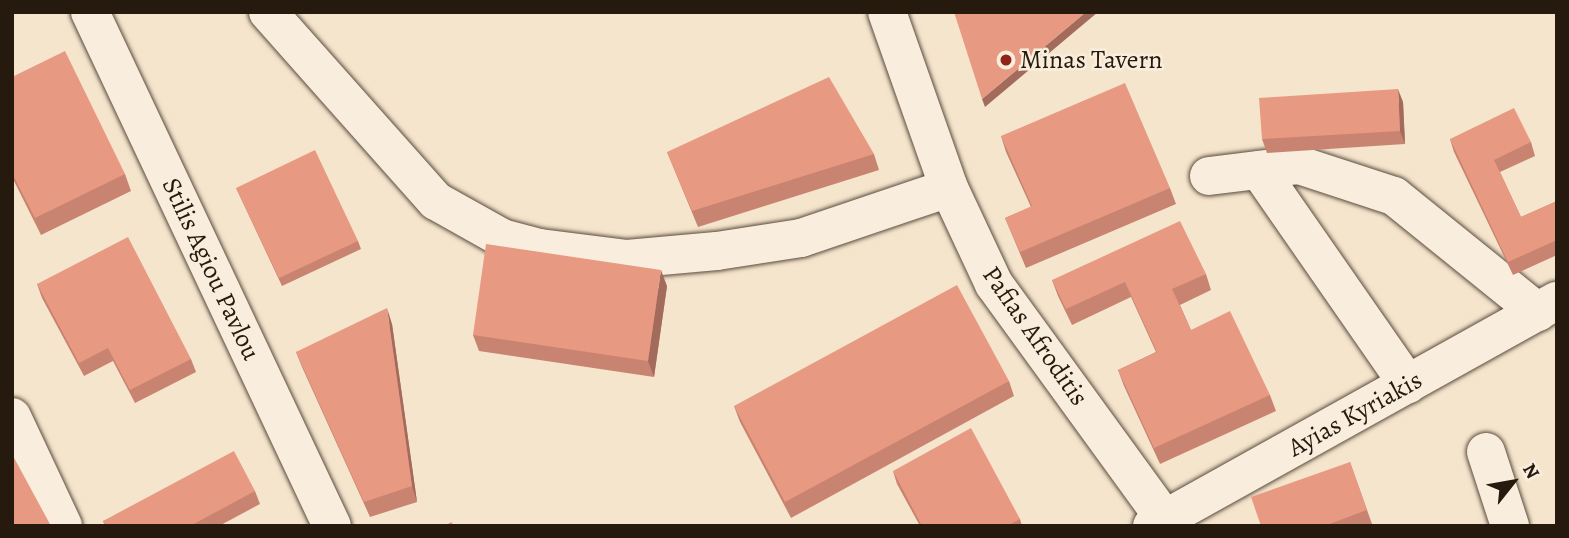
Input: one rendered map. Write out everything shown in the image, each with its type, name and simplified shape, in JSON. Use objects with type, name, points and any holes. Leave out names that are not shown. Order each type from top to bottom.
[{"type":"street","name":"Stilis Agiou Pavlou","points":[[90,12],[331,526]]},
{"type":"street","points":[[268,12],[436,201],[502,238],[540,248],[627,259],[717,251],[801,238],[949,188]]},
{"type":"street","name":"Pafias Afroditis","points":[[887,12],[949,188],[993,284],[1163,524]]},
{"type":"street","points":[[1209,176],[1298,165],[1394,196],[1548,306]]},
{"type":"street","points":[[1259,170],[1408,384]]},
{"type":"street","name":"Ayias Kyriakis","points":[[1163,524],[1548,306]]},
{"type":"street","points":[[12,416],[63,526]]},
{"type":"street","points":[[1486,452],[1510,526]]},
{"type":"building","name":"Minas Tavern","points":[[954,12],[1086,12],[982,99]]},
{"type":"building","points":[[65,51],[125,174],[35,218],[12,173],[12,77]]},
{"type":"building","points":[[829,77],[874,154],[692,211],[667,152]]},
{"type":"building","points":[[1125,83],[1170,188],[1020,252],[1005,218],[1032,206],[1001,136]]},
{"type":"building","points":[[1398,89],[1400,131],[1262,139],[1259,98]]},
{"type":"building","points":[[1514,108],[1531,142],[1494,160],[1521,217],[1557,201],[1557,240],[1508,262],[1450,139]]},
{"type":"building","points":[[315,150],[358,241],[279,278],[236,188]]},
{"type":"building","points":[[1180,221],[1206,274],[1172,289],[1191,330],[1230,311],[1270,395],[1154,448],[1118,370],[1157,352],[1125,282],[1066,309],[1052,280]]},
{"type":"building","points":[[128,237],[191,359],[130,390],[108,348],[79,363],[37,284]]},
{"type":"building","points":[[486,244],[661,270],[648,361],[473,335]]},
{"type":"building","points":[[957,285],[1009,381],[785,502],[734,406]]},
{"type":"building","points":[[387,308],[412,486],[364,502],[296,352]]},
{"type":"building","points":[[971,428],[1020,519],[1007,526],[922,526],[893,471]]},
{"type":"building","points":[[234,451],[255,491],[190,526],[106,526],[103,521]]},
{"type":"building","points":[[12,454],[51,526],[12,526]]},
{"type":"building","points":[[1350,462],[1367,510],[1324,526],[1261,526],[1251,497]]},
{"type":"place","name":"Minas Tavern","points":[[1006,60]]}]
